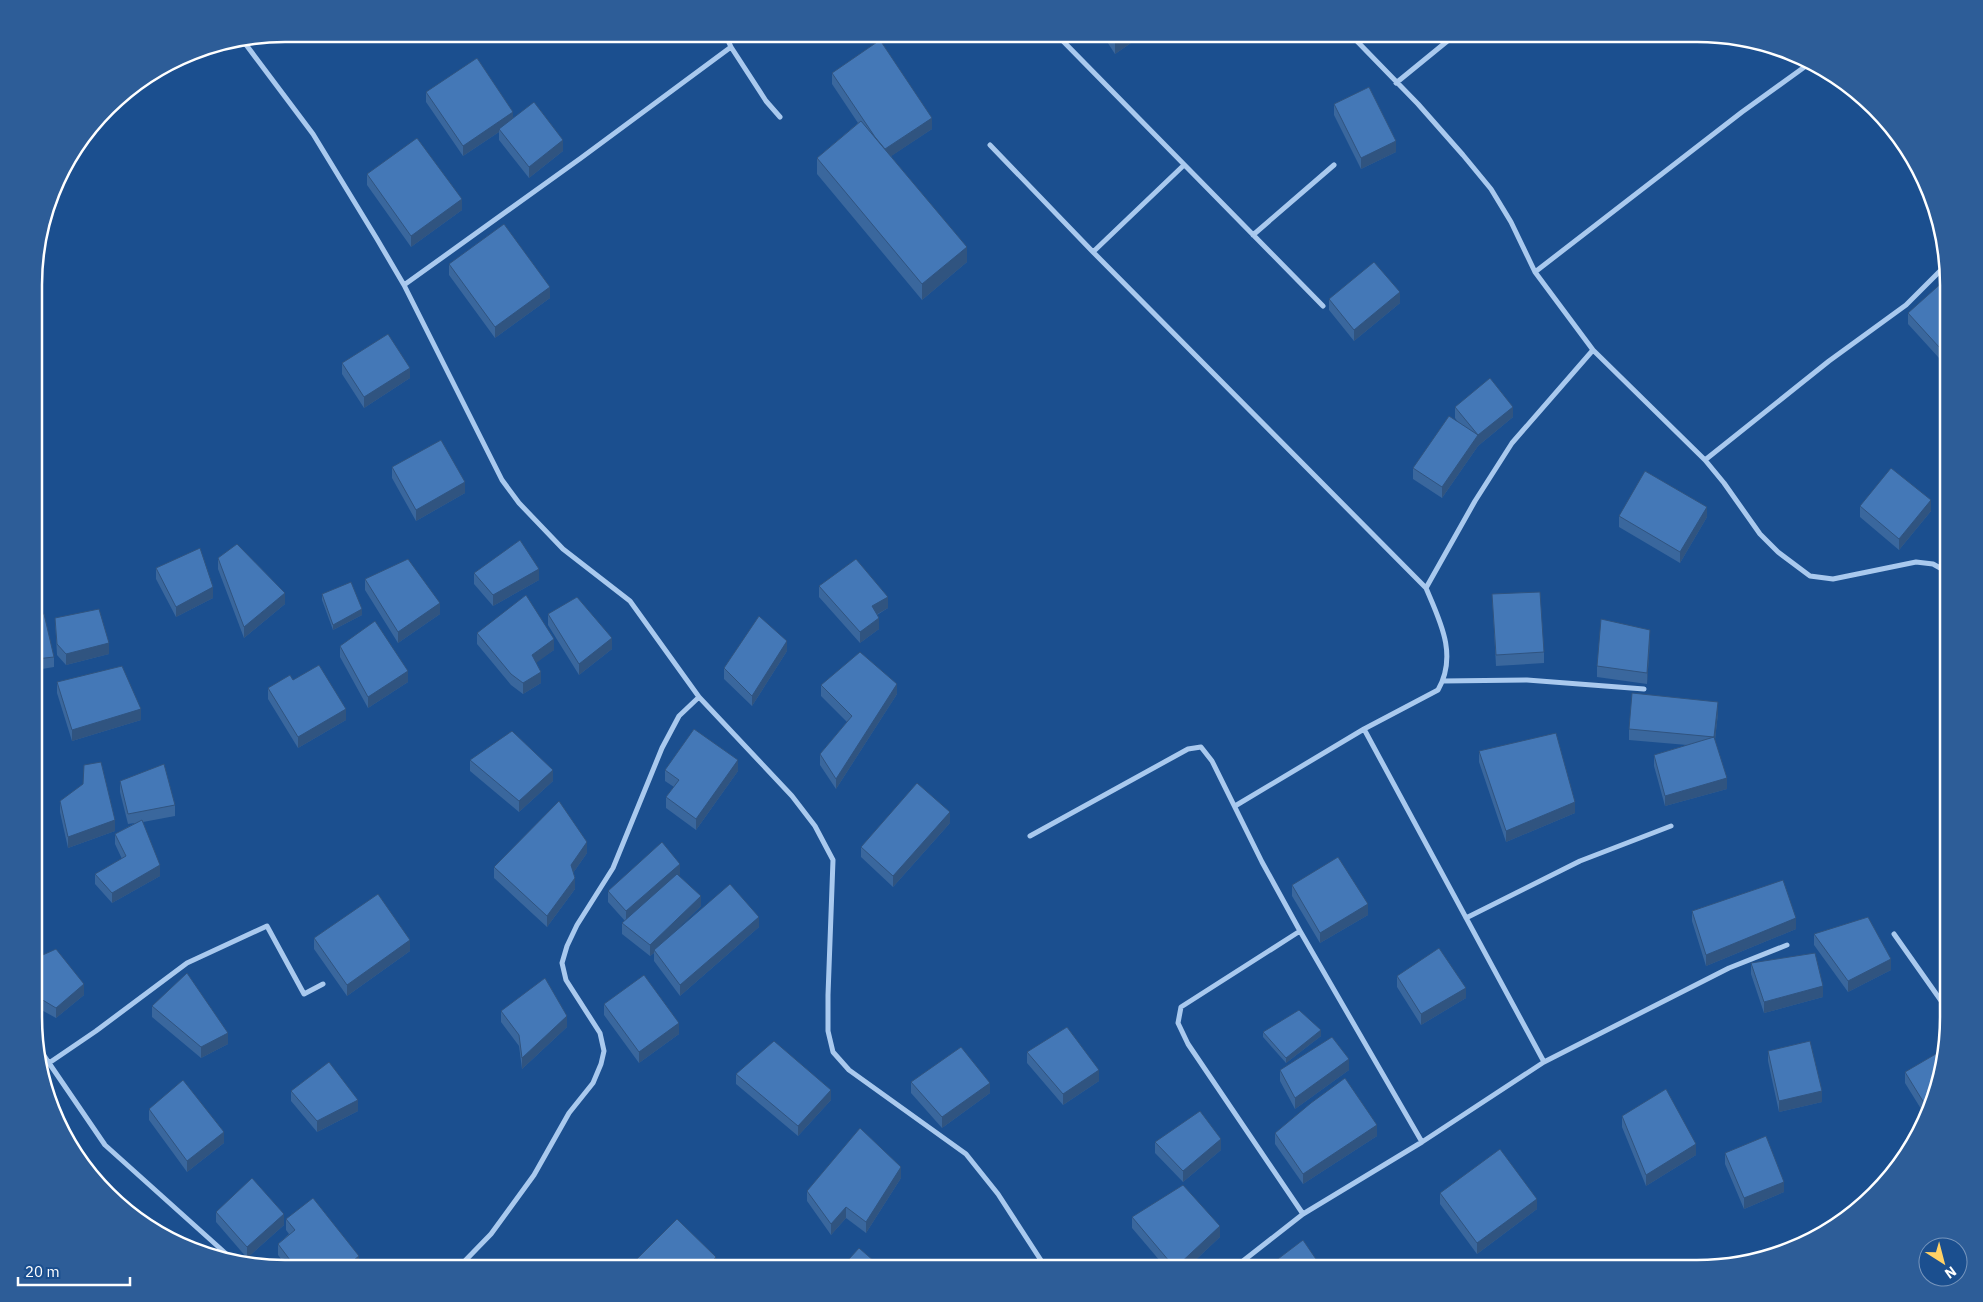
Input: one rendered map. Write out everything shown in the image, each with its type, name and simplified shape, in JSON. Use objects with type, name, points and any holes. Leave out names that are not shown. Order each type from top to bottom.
[{"type":"street","points":[[729,42],[766,101],[780,117]]},
{"type":"street","points":[[1064,42],[1323,306]]},
{"type":"street","points":[[1358,42],[1418,104],[1457,147],[1491,189],[1511,222],[1535,272],[1593,350],[1705,460],[1724,483],[1760,534],[1778,552],[1810,576],[1833,579],[1916,562],[1932,564],[1940,568]]},
{"type":"street","points":[[1396,83],[1446,42]]},
{"type":"street","points":[[247,46],[313,134],[404,285],[502,480],[519,503],[563,549],[630,601],[699,697],[792,796],[815,826],[834,860],[828,995],[828,1031],[833,1052],[850,1070],[966,1154],[998,1194],[1041,1260]]},
{"type":"street","points":[[404,285],[731,47]]},
{"type":"street","points":[[1535,272],[1804,67]]},
{"type":"street","points":[[990,145],[1093,252],[1426,588],[1445,633],[1447,665],[1443,681],[1438,690],[1364,729],[1235,806]]},
{"type":"street","points":[[1253,235],[1334,165]]},
{"type":"street","points":[[1093,252],[1184,166]]},
{"type":"street","points":[[1705,460],[1829,361],[1906,305],[1940,271]]},
{"type":"street","points":[[1426,588],[1475,501],[1512,443],[1593,350]]},
{"type":"street","points":[[1443,681],[1527,680],[1644,689]]},
{"type":"street","points":[[466,1260],[491,1234],[534,1175],[569,1113],[593,1083],[601,1064],[604,1051],[600,1033],[566,980],[562,963],[576,925],[612,868],[662,748],[679,716],[699,697]]},
{"type":"street","points":[[1364,729],[1544,1062]]},
{"type":"street","points":[[1030,836],[1188,749],[1201,747],[1212,761],[1262,862],[1300,931],[1422,1142]]},
{"type":"street","points":[[1466,918],[1580,862],[1671,826]]},
{"type":"street","points":[[49,1062],[96,1030],[186,963],[267,926],[304,994],[323,984]]},
{"type":"street","points":[[1300,931],[1181,1007],[1178,1023],[1188,1044],[1217,1089],[1303,1214]]},
{"type":"street","points":[[1894,934],[1940,999]]},
{"type":"street","points":[[1244,1260],[1303,1214],[1422,1142],[1544,1062],[1729,968],[1787,945]]},
{"type":"street","points":[[46,1058],[105,1145],[223,1251]]},
{"type":"building","points":[[877,42],[881,42],[932,118],[885,149],[832,73]]},
{"type":"building","points":[[477,58],[513,112],[463,146],[426,92]]},
{"type":"building","points":[[1369,87],[1396,141],[1361,158],[1334,104]]},
{"type":"building","points":[[534,102],[563,140],[529,167],[499,129]]},
{"type":"building","points":[[861,121],[967,247],[922,284],[817,158]]},
{"type":"building","points":[[417,138],[462,199],[411,236],[367,174]]},
{"type":"building","points":[[504,224],[550,287],[495,327],[449,264]]},
{"type":"building","points":[[1374,262],[1400,292],[1354,330],[1329,299]]},
{"type":"building","points":[[1940,284],[1940,346],[1939,347],[1908,313]]},
{"type":"building","points":[[388,334],[410,368],[364,397],[342,363]]},
{"type":"building","points":[[1490,378],[1513,407],[1478,435],[1455,407]]},
{"type":"building","points":[[1449,416],[1478,435],[1442,487],[1413,468]]},
{"type":"building","points":[[441,440],[465,482],[416,510],[392,467]]},
{"type":"building","points":[[1891,468],[1931,500],[1899,539],[1860,506]]},
{"type":"building","points":[[1645,471],[1707,507],[1680,552],[1619,516]]},
{"type":"building","points":[[520,540],[539,569],[493,595],[474,573]]},
{"type":"building","points":[[237,544],[285,593],[244,627],[218,558]]},
{"type":"building","points":[[200,548],[213,587],[176,607],[156,568]]},
{"type":"building","points":[[408,559],[440,603],[398,632],[365,579]]},
{"type":"building","points":[[856,559],[888,597],[872,606],[879,618],[860,632],[819,586]]},
{"type":"building","points":[[351,582],[362,609],[333,625],[322,594]]},
{"type":"building","points":[[1540,592],[1544,652],[1496,655],[1492,594]]},
{"type":"building","points":[[526,595],[554,639],[532,655],[541,672],[523,683],[511,674],[477,633]]},
{"type":"building","points":[[577,597],[612,638],[579,664],[548,614]]},
{"type":"building","points":[[99,609],[109,643],[66,654],[57,644],[55,618]]},
{"type":"building","points":[[42,614],[44,614],[54,657],[42,658]]},
{"type":"building","points":[[759,616],[787,641],[752,696],[724,668]]},
{"type":"building","points":[[1601,619],[1650,630],[1647,673],[1597,666]]},
{"type":"building","points":[[375,621],[408,671],[368,697],[340,646]]},
{"type":"building","points":[[860,652],[897,684],[836,779],[820,754],[852,716],[821,685]]},
{"type":"building","points":[[319,665],[346,709],[298,737],[268,688],[290,675],[293,680]]},
{"type":"building","points":[[122,666],[141,709],[72,730],[57,682]]},
{"type":"building","points":[[1632,693],[1718,702],[1714,737],[1629,729]]},
{"type":"building","points":[[694,729],[738,760],[696,819],[666,797],[679,780],[665,770]]},
{"type":"building","points":[[512,731],[553,770],[519,801],[470,760]]},
{"type":"building","points":[[1556,733],[1575,802],[1506,831],[1479,751]]},
{"type":"building","points":[[1714,737],[1727,778],[1665,796],[1654,755]]},
{"type":"building","points":[[101,762],[115,820],[68,837],[60,801],[83,784],[84,765]]},
{"type":"building","points":[[164,764],[175,805],[128,814],[120,781]]},
{"type":"building","points":[[917,783],[950,812],[893,876],[861,847]]},
{"type":"building","points":[[559,801],[587,842],[571,865],[575,878],[547,916],[494,867]]},
{"type":"building","points":[[142,820],[160,865],[112,893],[95,874],[126,856],[115,834]]},
{"type":"building","points":[[662,842],[680,864],[626,911],[608,891]]},
{"type":"building","points":[[1338,857],[1368,904],[1320,933],[1292,885]]},
{"type":"building","points":[[677,874],[701,896],[650,945],[622,923]]},
{"type":"building","points":[[1783,880],[1796,918],[1706,955],[1692,911]]},
{"type":"building","points":[[730,884],[759,917],[680,985],[654,950]]},
{"type":"building","points":[[378,894],[410,940],[347,985],[314,938]]},
{"type":"building","points":[[1868,917],[1891,959],[1848,981],[1814,934]]},
{"type":"building","points":[[1439,948],[1466,988],[1421,1014],[1397,976]]},
{"type":"building","points":[[56,949],[84,984],[56,1008],[42,1000],[42,955]]},
{"type":"building","points":[[1815,953],[1823,986],[1764,1002],[1751,963]]},
{"type":"building","points":[[187,973],[228,1033],[201,1047],[152,1006]]},
{"type":"building","points":[[644,975],[679,1023],[639,1052],[604,1004]]},
{"type":"building","points":[[545,978],[567,1016],[522,1058],[519,1035],[501,1011]]},
{"type":"building","points":[[1299,1010],[1321,1030],[1286,1058],[1263,1032]]},
{"type":"building","points":[[1067,1027],[1099,1070],[1063,1094],[1027,1052]]},
{"type":"building","points":[[1332,1037],[1349,1059],[1295,1098],[1280,1070]]},
{"type":"building","points":[[774,1041],[831,1090],[798,1126],[736,1074]]},
{"type":"building","points":[[1810,1041],[1822,1091],[1779,1101],[1768,1051]]},
{"type":"building","points":[[961,1047],[990,1083],[942,1117],[911,1082]]},
{"type":"building","points":[[1937,1053],[1924,1103],[1905,1072]]},
{"type":"building","points":[[329,1062],[358,1100],[317,1121],[291,1091]]},
{"type":"building","points":[[1345,1078],[1377,1125],[1303,1174],[1275,1133]]},
{"type":"building","points":[[183,1080],[224,1132],[187,1161],[149,1109]]},
{"type":"building","points":[[1666,1089],[1696,1144],[1646,1175],[1622,1116]]},
{"type":"building","points":[[1200,1111],[1221,1139],[1183,1171],[1155,1142]]},
{"type":"building","points":[[860,1128],[901,1167],[866,1222],[846,1207],[831,1224],[807,1191]]},
{"type":"building","points":[[1766,1136],[1784,1182],[1744,1198],[1725,1153]]},
{"type":"building","points":[[1500,1149],[1537,1199],[1477,1243],[1440,1193]]},
{"type":"building","points":[[252,1178],[284,1214],[247,1247],[216,1212]]},
{"type":"building","points":[[1183,1185],[1220,1226],[1184,1260],[1168,1260],[1132,1217]]},
{"type":"building","points":[[313,1198],[359,1256],[354,1260],[290,1260],[278,1244],[295,1230],[286,1219]]},
{"type":"building","points":[[677,1219],[716,1257],[713,1260],[636,1260]]},
{"type":"building","points":[[1303,1240],[1317,1260],[1277,1260]]},
{"type":"building","points":[[859,1248],[873,1260],[848,1260]]}]
